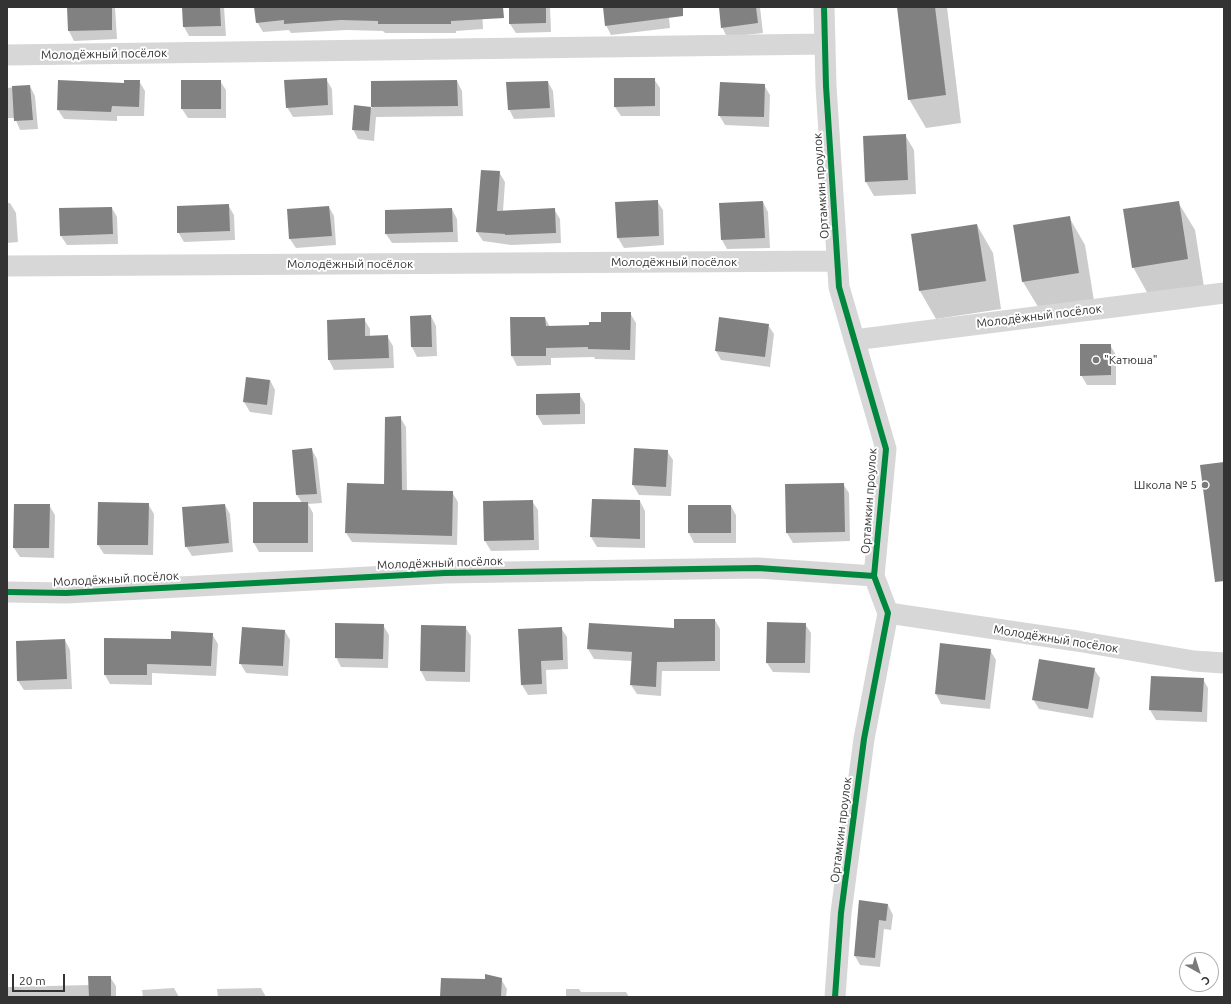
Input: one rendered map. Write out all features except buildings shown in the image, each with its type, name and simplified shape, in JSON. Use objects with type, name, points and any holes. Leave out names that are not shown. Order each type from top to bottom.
[{"type":"street","name":"Ортамкин проулок","points":[[824,7],[826,86],[839,287],[886,449],[874,576],[888,613],[864,739],[841,913],[835,997]]},
{"type":"street","name":"Молодёжный посёлок","points":[[7,55],[825,44]]},
{"type":"street","name":"Молодёжный посёлок","points":[[7,266],[837,261]]},
{"type":"street","name":"Молодёжный посёлок","points":[[854,340],[1224,292]]},
{"type":"street","name":"Молодёжный посёлок","points":[[7,592],[66,593],[453,573],[758,568],[874,576]]},
{"type":"street","name":"Молодёжный посёлок","points":[[888,613],[1077,641],[1194,661],[1224,663]]},
{"type":"cycle path","points":[[824,7],[826,86],[839,287],[886,449],[874,576],[888,613],[864,739],[841,913],[835,997]]},
{"type":"cycle path","points":[[7,592],[66,593],[445,573],[758,568],[874,576]]},
{"type":"place","name":"\"Катюша\"","points":[[1096,360]]},
{"type":"place","name":"Школа № 5","points":[[1205,485]]}]
